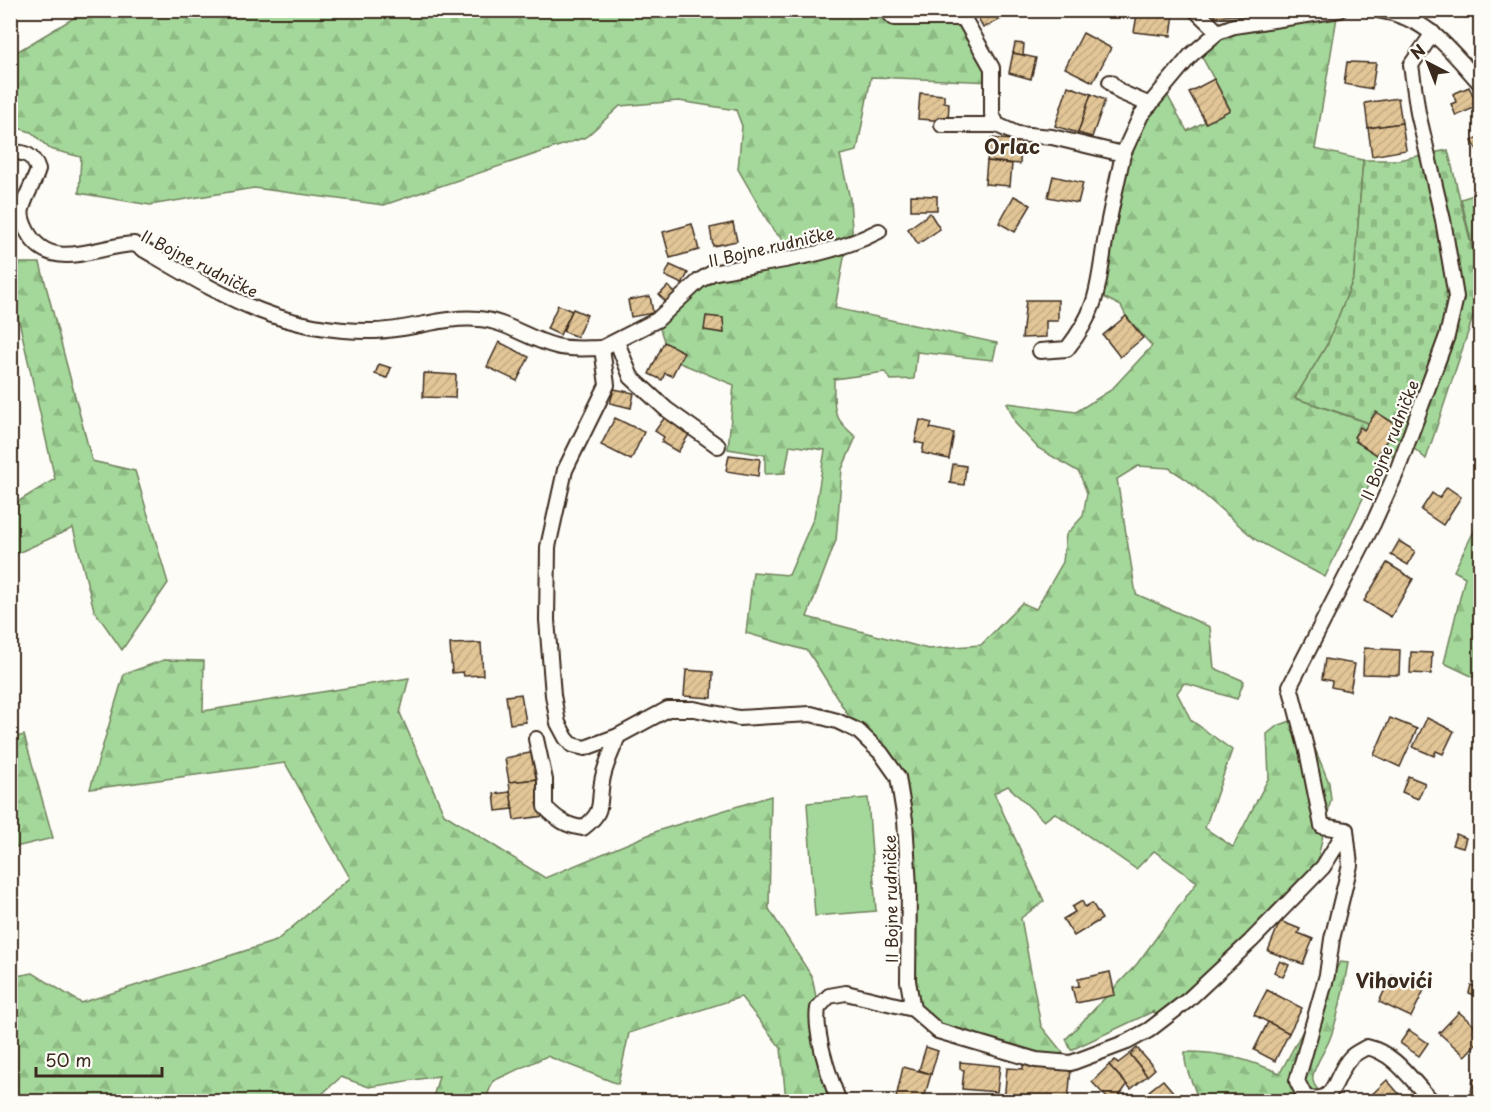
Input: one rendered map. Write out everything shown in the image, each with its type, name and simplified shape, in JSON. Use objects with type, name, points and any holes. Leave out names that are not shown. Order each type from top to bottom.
[{"type":"street","points":[[886,10],[894,18],[960,14],[992,68],[992,114],[997,125]]},
{"type":"street","points":[[1195,10],[1218,32]]},
{"type":"street","points":[[1040,351],[1067,349],[1083,328],[1098,294],[1123,154],[1141,115],[1191,55],[1218,32],[1234,26],[1340,10]]},
{"type":"street","points":[[1382,11],[1419,22],[1433,33],[1480,83]]},
{"type":"street","name":"II Bojne rudničke","points":[[1346,830],[1322,826],[1307,751],[1290,686],[1397,471],[1447,336],[1456,297],[1443,220],[1418,113],[1411,65],[1433,33]]},
{"type":"street","points":[[1110,82],[1120,92],[1150,105]]},
{"type":"street","points":[[942,125],[997,125],[1017,134],[1052,137],[1123,154]]},
{"type":"street","name":"II Bojne rudničke","points":[[12,154],[27,153],[34,160],[38,170],[21,210],[23,224],[30,237],[46,252],[75,256],[134,244],[207,287],[266,315],[318,328],[385,331],[456,317],[486,319],[557,347],[602,348],[657,320],[699,281],[712,273],[823,253],[853,244],[879,231]]},
{"type":"street","points":[[617,342],[631,377],[666,408],[718,446]]},
{"type":"street","name":"II Bojne rudničke","points":[[602,348],[607,385],[565,470],[551,525],[547,620],[553,695],[558,723],[572,745],[585,748],[618,736],[668,709],[694,709],[739,718],[811,714],[837,721],[858,731],[891,765],[897,777],[901,795],[909,887],[908,981],[913,1009]]},
{"type":"street","points":[[536,739],[545,780],[545,807],[557,820],[571,827],[583,828],[592,821],[602,801],[602,781],[618,736]]},
{"type":"street","points":[[839,1101],[825,1051],[817,1034],[818,1008],[829,996],[846,993],[913,1009],[925,1022],[950,1037],[1036,1060],[1071,1063],[1127,1042],[1149,1030],[1188,1000],[1251,941],[1323,867],[1346,830]]},
{"type":"street","points":[[1346,830],[1350,865],[1332,939],[1327,975],[1297,1081],[1305,1097],[1317,1100],[1326,1097],[1350,1058],[1367,1047],[1382,1050],[1398,1062],[1411,1081],[1433,1101]]},
{"type":"green space","points":[[87,10],[852,10],[859,17],[886,10],[962,18],[994,82],[871,77],[857,151],[840,155],[850,199],[853,244],[846,246],[835,308],[997,343],[993,360],[917,352],[914,379],[891,380],[885,372],[834,379],[834,405],[838,418],[856,437],[842,469],[836,540],[807,617],[928,649],[981,645],[1022,603],[1036,609],[1063,562],[1066,535],[1083,516],[1087,493],[1079,472],[1038,448],[1016,424],[1007,403],[1076,412],[1111,390],[1152,346],[1126,316],[1121,306],[1098,294],[1123,154],[1164,89],[1187,131],[1230,109],[1202,57],[1218,32],[1259,24],[1259,11],[1338,11],[1315,149],[1363,160],[1354,277],[1328,343],[1295,398],[1386,429],[1409,443],[1378,467],[1325,577],[1256,540],[1186,479],[1169,468],[1138,466],[1117,479],[1136,594],[1210,627],[1214,668],[1244,681],[1237,699],[1184,683],[1177,693],[1191,720],[1232,750],[1205,828],[1233,847],[1269,777],[1267,734],[1277,726],[1302,717],[1329,783],[1331,799],[1319,853],[1320,879],[1159,1025],[1154,1011],[1071,1050],[1066,1039],[1137,964],[1197,882],[1154,851],[1136,869],[1055,813],[1044,821],[1008,786],[994,793],[1044,901],[1021,918],[1041,1026],[1071,1063],[960,1045],[916,1011],[897,777],[858,731],[808,651],[746,633],[753,572],[789,575],[814,517],[825,450],[790,445],[785,473],[765,474],[765,455],[728,449],[734,385],[670,359],[657,320],[699,281],[800,257],[773,230],[738,169],[742,126],[736,110],[679,101],[620,106],[586,137],[384,205],[254,188],[150,205],[79,193],[81,157],[50,149],[31,132],[11,126],[10,56]]},
{"type":"green space","points":[[1448,150],[1479,277],[1474,314],[1426,459],[1411,446],[1380,428],[1295,398],[1328,343],[1354,277],[1363,160],[1398,160]]},
{"type":"green space","points":[[1480,193],[1480,277],[1461,199]]},
{"type":"green space","points":[[11,263],[40,263],[92,461],[135,471],[168,583],[122,650],[94,610],[73,528],[11,556],[11,506],[55,479],[11,286]]},
{"type":"green space","points":[[1480,519],[1480,680],[1444,663],[1465,577],[1454,571]]},
{"type":"green space","points":[[164,660],[204,661],[203,711],[409,678],[400,713],[444,814],[545,878],[660,830],[771,796],[769,909],[812,977],[835,1092],[799,1101],[786,1101],[781,1048],[741,997],[629,1033],[618,1084],[547,1056],[493,1081],[485,1101],[432,1101],[439,1076],[369,1087],[341,1077],[314,1101],[11,1102],[11,977],[33,973],[81,1003],[276,941],[350,878],[285,763],[90,789],[124,674]]},
{"type":"green space","points":[[24,735],[53,838],[11,848],[11,739]]},
{"type":"green space","points":[[868,798],[876,911],[815,916],[807,803]]},
{"type":"green space","points":[[1340,962],[1348,963],[1338,1012],[1329,1041],[1313,1075],[1316,1088],[1324,1095],[1337,1096],[1331,1101],[1198,1101],[1186,1064],[1185,1052],[1234,1057],[1280,1073]]},
{"type":"building","points":[[978,10],[1017,11],[983,28],[977,15],[980,13]]},
{"type":"building","points":[[1141,10],[1174,13],[1171,36],[1134,32],[1137,15],[1140,16]]},
{"type":"building","points":[[1215,10],[1259,10],[1259,13],[1215,17]]},
{"type":"building","points":[[1083,33],[1111,48],[1093,82],[1065,68]]},
{"type":"building","points":[[1015,43],[1024,44],[1023,55],[1013,53]]},
{"type":"building","points":[[1013,53],[1036,58],[1031,79],[1009,73]]},
{"type":"building","points":[[1347,62],[1376,63],[1372,89],[1344,84]]},
{"type":"building","points":[[1214,79],[1230,110],[1206,123],[1189,92]]},
{"type":"building","points":[[1068,86],[1091,94],[1078,133],[1055,126]]},
{"type":"building","points":[[1469,87],[1478,106],[1456,116],[1451,104],[1456,102],[1453,94]]},
{"type":"building","points":[[920,93],[944,95],[944,102],[949,103],[948,121],[918,119]]},
{"type":"building","points":[[1091,94],[1105,100],[1092,137],[1078,133]]},
{"type":"building","points":[[1398,98],[1402,123],[1368,128],[1365,103]]},
{"type":"building","points":[[1402,123],[1406,150],[1372,156],[1368,128]]},
{"type":"building","points":[[1480,136],[1480,152],[1479,153],[1472,141]]},
{"type":"building","points":[[991,138],[1021,141],[1020,164],[987,161]]},
{"type":"building","points":[[987,161],[1012,164],[1010,186],[985,184]]},
{"type":"building","points":[[1053,176],[1083,183],[1078,203],[1048,197]]},
{"type":"building","points":[[911,195],[937,196],[937,210],[911,210]]},
{"type":"building","points":[[1014,196],[1031,205],[1015,232],[999,223]]},
{"type":"building","points":[[930,213],[940,229],[918,244],[908,229]]},
{"type":"building","points":[[733,223],[737,241],[713,246],[710,228]]},
{"type":"building","points":[[692,224],[699,250],[670,258],[663,232]]},
{"type":"building","points":[[670,265],[688,273],[682,284],[665,276]]},
{"type":"building","points":[[668,286],[677,295],[668,304],[659,295]]},
{"type":"building","points":[[650,296],[653,313],[631,317],[628,300]]},
{"type":"building","points":[[1026,300],[1058,300],[1058,321],[1046,321],[1046,337],[1022,338]]},
{"type":"building","points":[[558,305],[572,311],[560,335],[547,329]]},
{"type":"building","points":[[573,309],[587,315],[577,337],[563,331]]},
{"type":"building","points":[[706,316],[723,318],[724,333],[704,330]]},
{"type":"building","points":[[1126,316],[1143,338],[1120,357],[1103,335]]},
{"type":"building","points":[[499,342],[529,357],[517,381],[487,367]]},
{"type":"building","points":[[664,342],[684,352],[672,376],[665,373],[662,380],[649,374]]},
{"type":"building","points":[[379,364],[391,368],[387,378],[375,374]]},
{"type":"building","points":[[424,373],[456,375],[455,398],[423,397]]},
{"type":"building","points":[[614,389],[634,393],[631,408],[610,403]]},
{"type":"building","points":[[1376,412],[1397,425],[1377,455],[1355,441],[1354,437],[1360,427],[1364,430]]},
{"type":"building","points":[[665,417],[690,433],[678,452],[661,442],[664,437],[655,431]]},
{"type":"building","points":[[615,418],[644,432],[631,460],[601,445]]},
{"type":"building","points":[[920,420],[932,423],[930,428],[954,433],[949,459],[922,453],[924,444],[915,442]]},
{"type":"building","points":[[729,455],[760,459],[758,476],[726,471]]},
{"type":"building","points":[[953,464],[966,466],[964,485],[950,483]]},
{"type":"building","points":[[1447,487],[1461,497],[1443,525],[1421,510],[1432,493],[1439,498]]},
{"type":"building","points":[[1399,541],[1415,551],[1408,565],[1391,555]]},
{"type":"building","points":[[1387,563],[1413,579],[1391,617],[1364,601]]},
{"type":"building","points":[[481,643],[483,675],[464,676],[463,672],[452,673],[450,644]]},
{"type":"building","points":[[1364,648],[1400,650],[1399,675],[1363,674]]},
{"type":"building","points":[[1411,652],[1432,653],[1431,674],[1410,673]]},
{"type":"building","points":[[1325,659],[1355,664],[1350,691],[1331,687],[1332,681],[1322,679]]},
{"type":"building","points":[[686,670],[713,672],[712,698],[684,696]]},
{"type":"building","points":[[521,694],[526,722],[510,724],[506,696]]},
{"type":"building","points":[[1390,718],[1417,729],[1400,767],[1374,755]]},
{"type":"building","points":[[1427,718],[1454,731],[1443,754],[1436,751],[1434,756],[1413,747]]},
{"type":"building","points":[[535,752],[539,779],[509,782],[505,758]]},
{"type":"building","points":[[1408,776],[1425,783],[1418,799],[1402,792]]},
{"type":"building","points":[[539,779],[544,816],[514,820],[509,782]]},
{"type":"building","points":[[510,792],[513,809],[496,811],[494,794]]},
{"type":"building","points":[[1456,834],[1466,838],[1463,848],[1452,845]]},
{"type":"building","points":[[1082,901],[1085,907],[1092,903],[1102,919],[1074,936],[1063,919],[1075,912],[1072,907]]},
{"type":"building","points":[[1280,921],[1300,929],[1298,933],[1313,939],[1303,964],[1268,951]]},
{"type":"building","points":[[1280,961],[1289,965],[1283,977],[1274,972]]},
{"type":"building","points":[[1110,972],[1115,995],[1076,1003],[1072,987],[1079,986],[1078,979]]},
{"type":"building","points":[[1392,975],[1424,990],[1411,1017],[1379,1002]]},
{"type":"building","points":[[1471,985],[1480,988],[1480,997],[1469,993]]},
{"type":"building","points":[[1267,990],[1302,1008],[1289,1033],[1254,1015]]},
{"type":"building","points":[[1459,1012],[1480,1031],[1480,1039],[1465,1056],[1439,1033]]},
{"type":"building","points":[[1268,1022],[1289,1033],[1275,1061],[1254,1050]]},
{"type":"building","points":[[1409,1030],[1428,1043],[1419,1056],[1400,1043]]},
{"type":"building","points":[[926,1047],[938,1051],[931,1074],[919,1070]]},
{"type":"building","points":[[1137,1048],[1155,1069],[1147,1076],[1130,1054]]},
{"type":"building","points":[[1130,1054],[1147,1076],[1131,1089],[1109,1065],[1115,1060],[1118,1063]]},
{"type":"building","points":[[960,1062],[1000,1066],[997,1092],[962,1089],[964,1070],[960,1069]]},
{"type":"building","points":[[1023,1065],[1071,1068],[1068,1102],[1029,1099],[1029,1102],[1004,1102],[1007,1068],[1023,1069]]},
{"type":"building","points":[[1109,1065],[1127,1085],[1115,1102],[1111,1102],[1092,1082]]},
{"type":"building","points":[[903,1067],[931,1074],[923,1102],[896,1098]]},
{"type":"building","points":[[1473,1079],[1480,1080],[1480,1102],[1470,1101]]},
{"type":"building","points":[[1163,1080],[1174,1093],[1163,1102],[1157,1102],[1149,1091]]},
{"type":"building","points":[[1387,1080],[1406,1102],[1364,1102]]},
{"type":"district","name":"Orlac","points":[[1012,146]]},
{"type":"district","name":"Vihovići","points":[[1394,980]]}]
